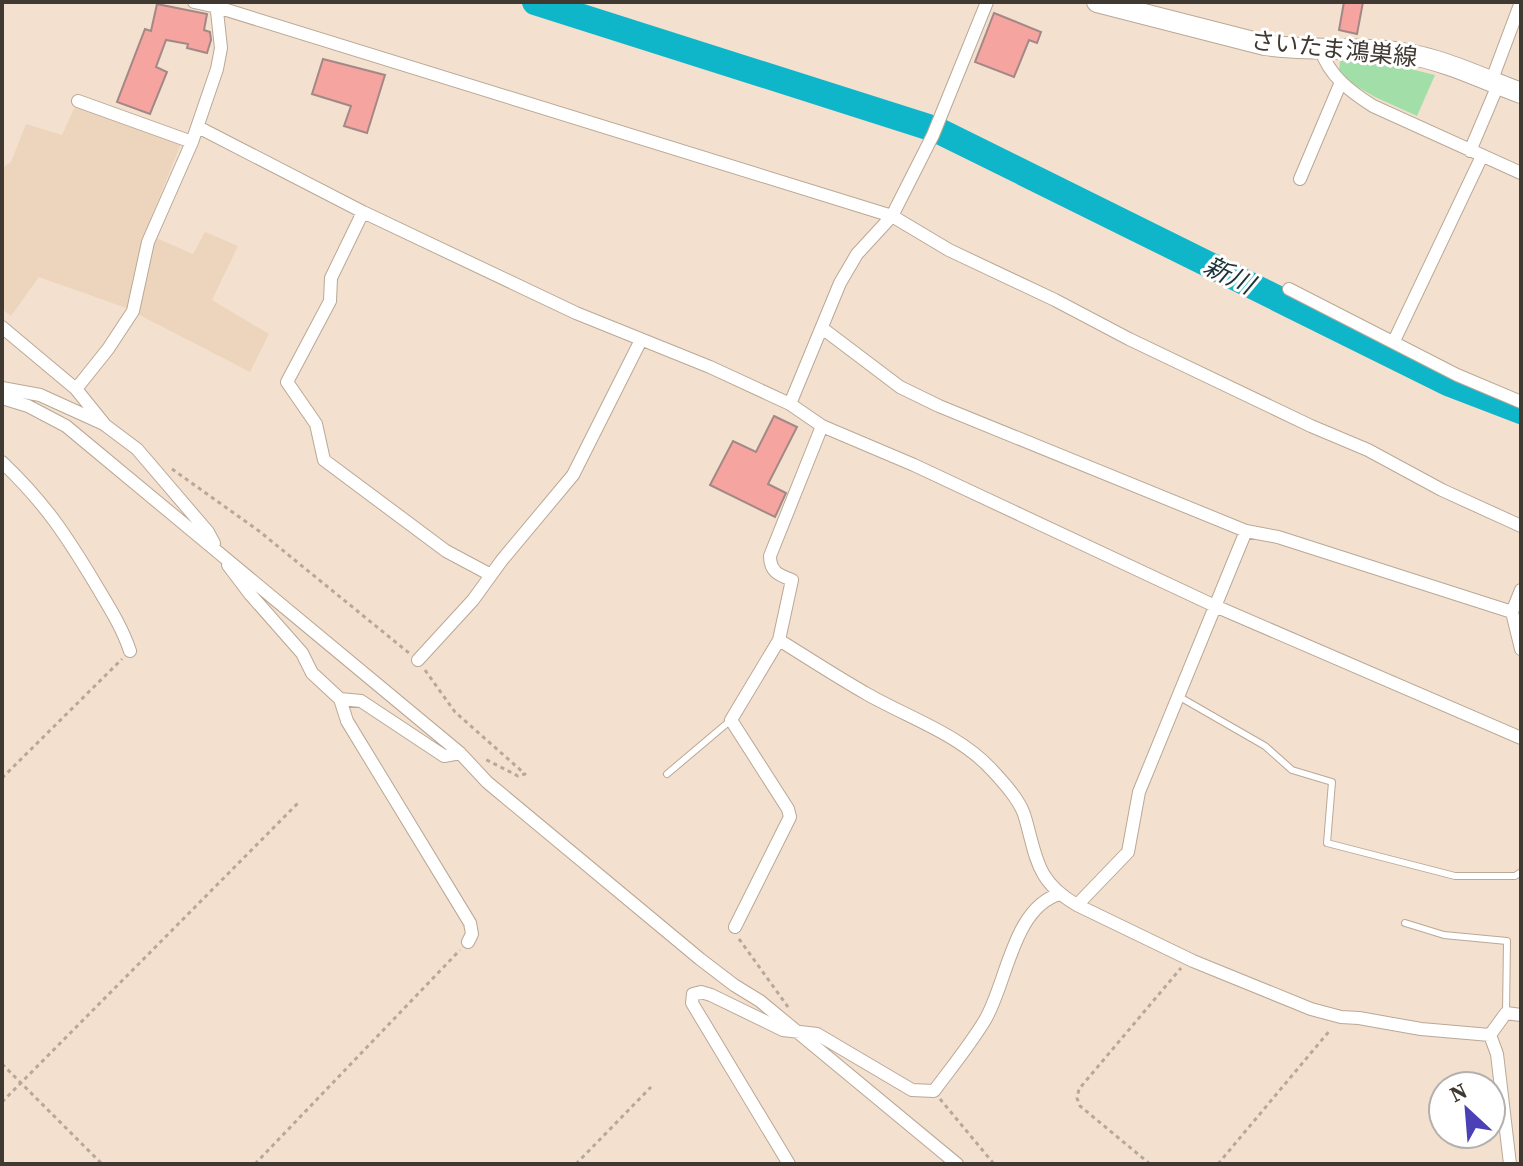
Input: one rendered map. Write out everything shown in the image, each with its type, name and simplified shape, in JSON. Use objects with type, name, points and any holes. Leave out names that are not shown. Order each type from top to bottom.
[{"type":"main road","name":"さいたま鴻巣線","points":[[1097,2],[1265,45],[1405,53],[1521,93]]},
{"type":"street","points":[[194,2],[217,4],[892,216],[949,250],[1129,339],[1368,450],[1442,490],[1521,526]]},
{"type":"street","points":[[790,404],[840,283],[857,254],[892,216],[933,135],[987,2]]},
{"type":"street","points":[[1394,341],[1476,154],[1494,83],[1521,2]]},
{"type":"street","points":[[76,389],[133,311],[148,242],[198,127],[217,69],[221,48],[217,4]]},
{"type":"street","points":[[1321,50],[1331,71],[1341,82],[1373,106],[1521,173]]},
{"type":"street","points":[[1300,179],[1341,82]]},
{"type":"street","points":[[78,101],[192,142]]},
{"type":"street","points":[[198,127],[363,212],[576,313],[710,367],[790,404],[822,426],[914,465],[1215,606],[1521,738]]},
{"type":"street","points":[[363,212],[331,278],[330,301],[287,382],[316,424],[324,460],[446,551],[491,575]]},
{"type":"street","points":[[1289,289],[1457,375],[1521,402]]},
{"type":"street","points":[[2,327],[76,389],[105,425]]},
{"type":"street","points":[[822,328],[900,387],[939,406],[1246,531],[1278,537],[1512,612]]},
{"type":"street","points":[[418,660],[473,600],[573,475],[641,340]]},
{"type":"street","points":[[2,388],[40,395],[105,425],[137,449],[152,465],[208,532],[216,549],[250,594],[302,653],[312,673],[340,699],[347,721],[470,923],[472,934],[468,942]]},
{"type":"street","points":[[2,398],[28,406],[66,426],[460,753],[487,782],[700,959],[760,1001],[957,1164]]},
{"type":"street","points":[[735,927],[790,817],[788,809],[731,720],[779,640],[792,580],[774,572],[770,556],[822,426]]},
{"type":"street","points":[[2,462],[46,507],[66,535],[124,631],[130,651]]},
{"type":"street","points":[[1077,905],[1128,852],[1139,792],[1246,531]]},
{"type":"street","points":[[1521,590],[1512,612],[1521,649]]},
{"type":"street","points":[[779,640],[868,695],[970,749],[1018,802],[1036,859],[1060,894],[1077,905],[1189,959],[1288,1001],[1341,1017],[1490,1035]]},
{"type":"street","points":[[340,699],[361,701],[444,756],[460,753]]},
{"type":"street","points":[[789,1164],[692,1003],[693,994],[701,992],[711,995],[783,1030],[817,1034],[912,1090],[934,1091],[987,1018],[1018,937],[1034,910],[1047,898],[1060,894]]},
{"type":"street","points":[[1490,1035],[1506,1013],[1521,1015]]},
{"type":"street","points":[[1490,1035],[1497,1054],[1510,1164]]},
{"type":"lane","points":[[1178,696],[1265,746],[1292,770],[1332,782],[1327,843],[1455,876],[1515,876],[1521,872]]},
{"type":"lane","points":[[667,774],[731,720]]},
{"type":"lane","points":[[1405,923],[1444,935],[1507,941],[1506,1013]]},
{"type":"path","points":[[166,465],[259,531],[418,660],[455,712],[525,774],[518,776],[473,753],[460,753]]},
{"type":"path","points":[[2,778],[130,651]]},
{"type":"path","points":[[2,1102],[299,802]]},
{"type":"path","points":[[735,927],[739,939],[799,1022],[800,1034]]},
{"type":"path","points":[[255,1164],[468,942]]},
{"type":"path","points":[[1150,1164],[1080,1106],[1077,1098],[1079,1089],[1189,959]]},
{"type":"path","points":[[1218,1164],[1341,1017]]},
{"type":"path","points":[[2,1064],[102,1164]]},
{"type":"path","points":[[576,1164],[651,1087]]},
{"type":"path","points":[[934,1091],[994,1164]]},
{"type":"shaded area","points":[[76,104],[182,141],[145,233],[193,254],[205,232],[238,246],[212,300],[269,334],[250,372],[126,308],[39,277],[11,316],[2,309],[2,168],[11,162],[26,124],[62,135]]},
{"type":"green space","points":[[1340,61],[1386,63],[1435,75],[1417,116],[1351,83],[1339,71]]},
{"type":"building","points":[[1344,2],[1363,2],[1357,34],[1339,30]]},
{"type":"building","points":[[157,4],[207,14],[204,30],[210,32],[211,40],[207,53],[187,48],[188,44],[166,40],[156,67],[167,72],[150,114],[117,102],[145,29],[151,31]]},
{"type":"building","points":[[994,13],[1041,32],[1037,43],[1029,40],[1014,77],[975,62]]},
{"type":"building","points":[[323,59],[385,75],[367,133],[344,126],[351,106],[312,94]]},
{"type":"building","points":[[774,416],[797,427],[768,484],[786,493],[775,517],[710,485],[733,441],[756,452]]},
{"type":"waterway","name":"新川","points":[[535,2],[928,127]]},
{"type":"waterway","name":"新川","points":[[939,131],[1448,383],[1521,411]]}]
